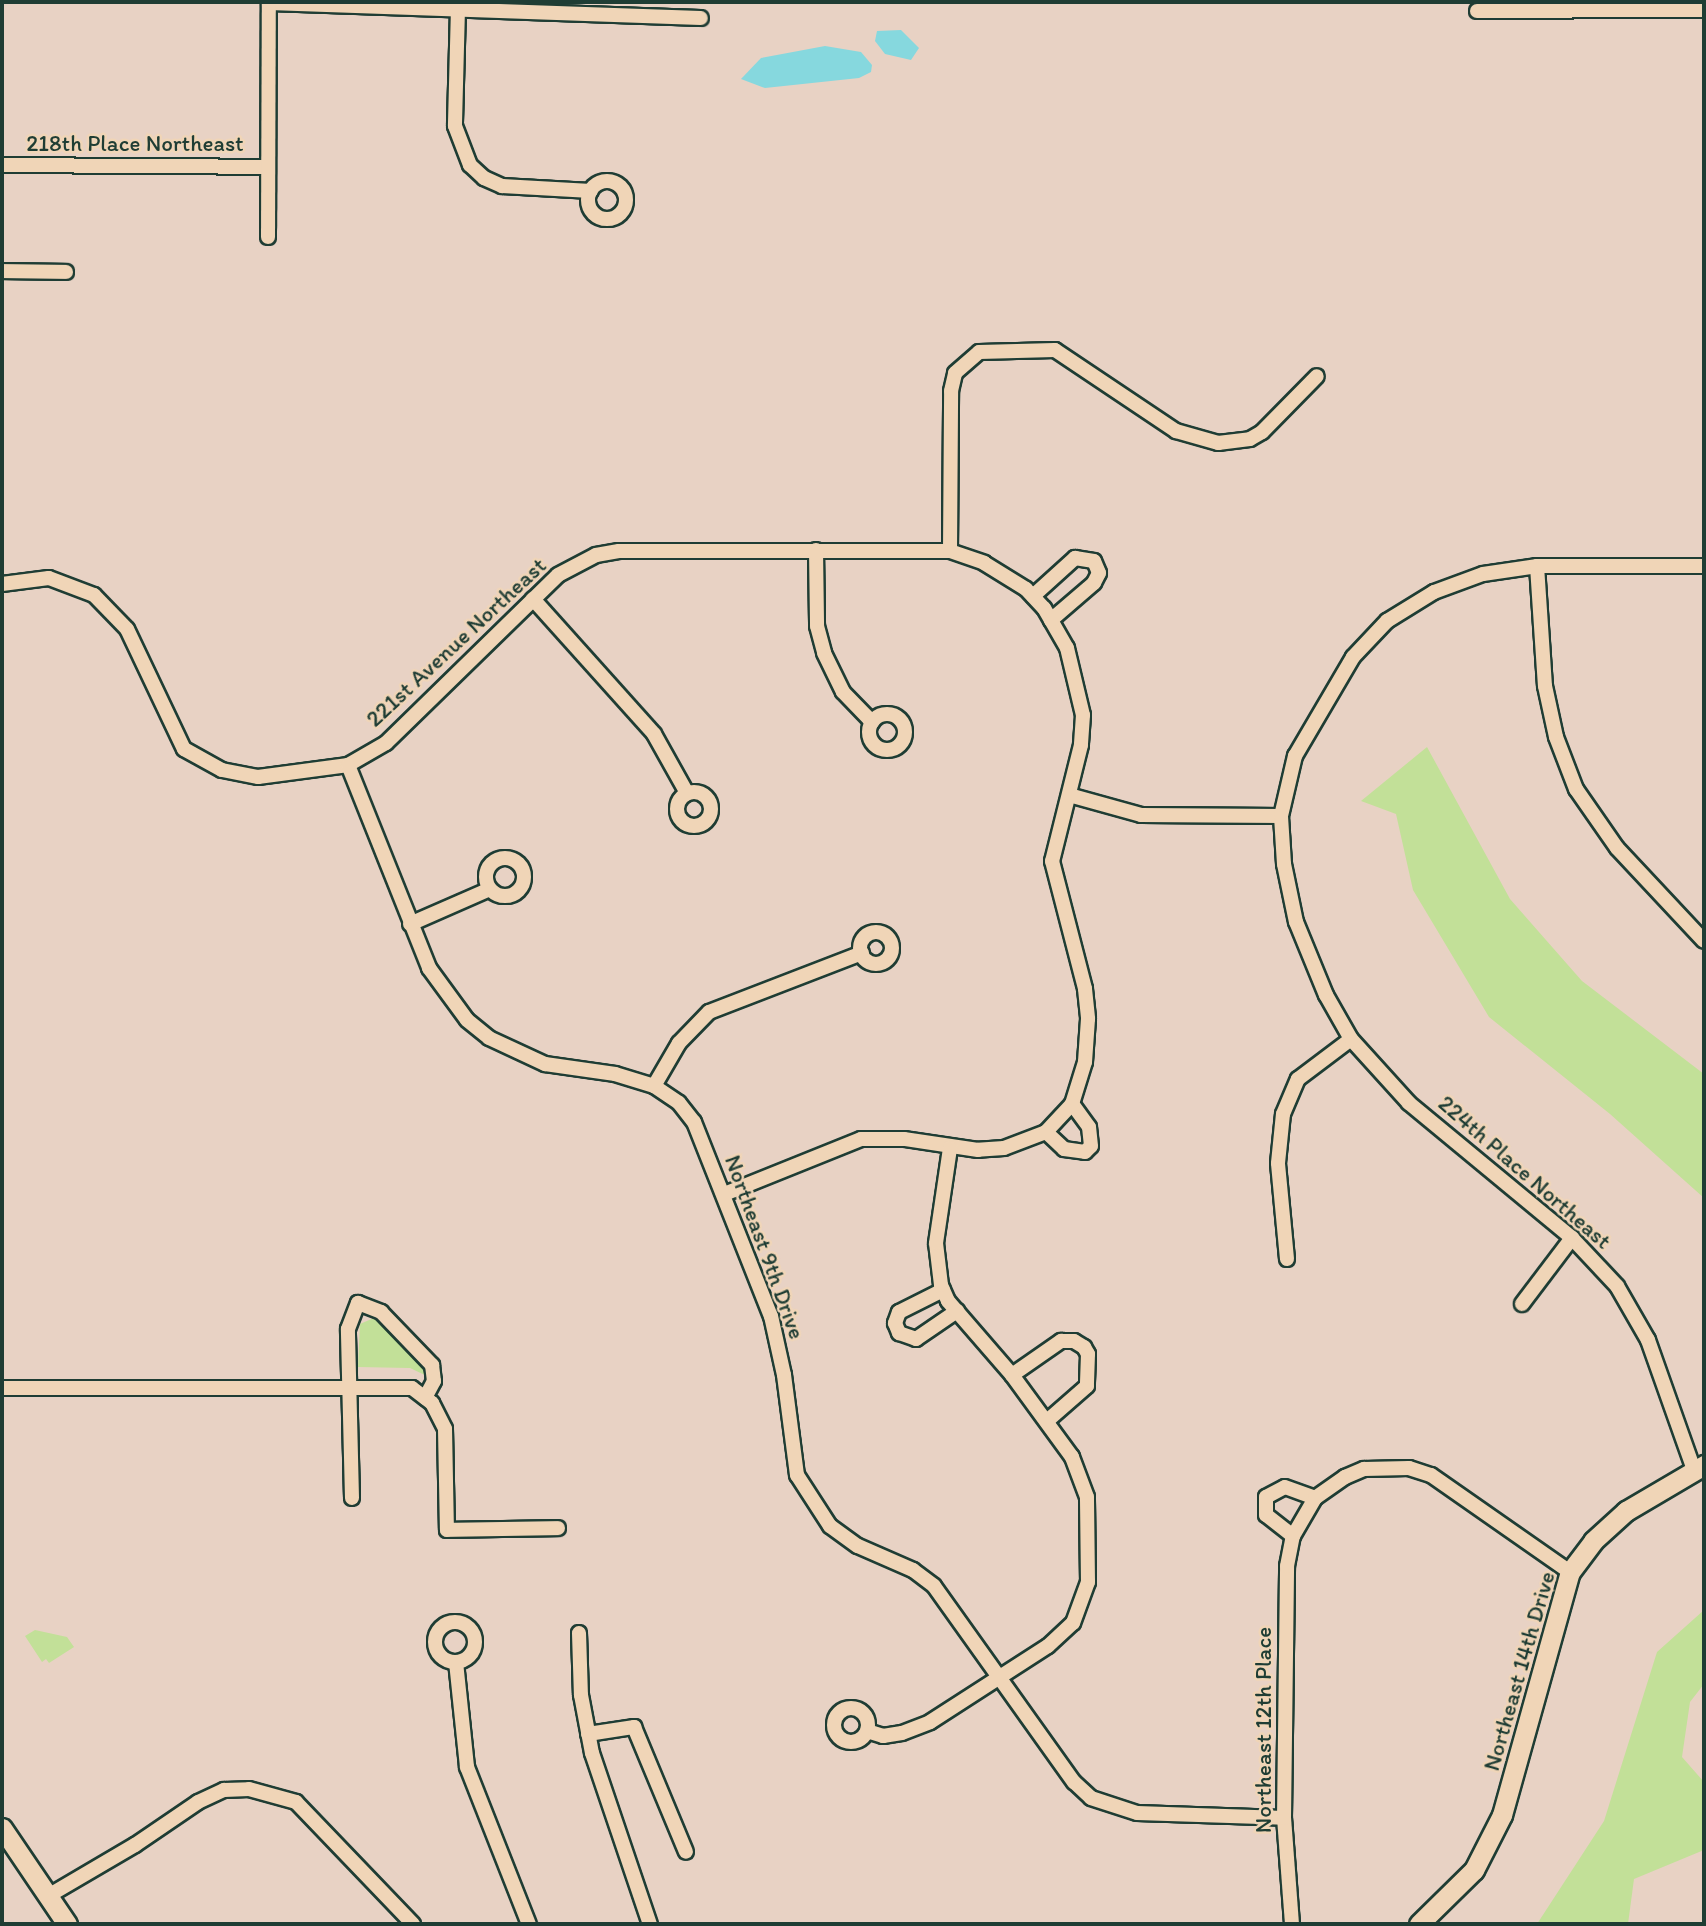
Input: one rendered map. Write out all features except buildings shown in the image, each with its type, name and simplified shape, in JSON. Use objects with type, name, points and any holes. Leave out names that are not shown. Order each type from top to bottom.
[{"type":"street","points":[[268,237],[269,3],[701,18]]},
{"type":"street","points":[[458,8],[455,126],[470,165],[484,178],[502,186],[591,191]]},
{"type":"street","points":[[1477,10],[1704,10]]},
{"type":"street","name":"218th Place Northeast","points":[[2,165],[267,167]]},
{"type":"street","points":[[2,271],[66,272]]},
{"type":"street","points":[[950,551],[951,391],[955,373],[979,352],[1055,350],[1176,431],[1218,443],[1250,439],[1262,432],[1317,376]]},
{"type":"street","points":[[816,550],[817,625],[824,653],[843,691],[872,722]]},
{"type":"street","name":"221st Avenue Northeast","points":[[2,584],[49,578],[94,595],[127,629],[163,712],[184,749],[222,770],[278,776],[348,765],[386,743],[533,599],[574,564],[619,551],[950,551],[1013,579],[1033,596],[1067,648],[1083,715],[1081,745],[1052,861],[1085,989],[1088,1019],[1085,1062],[1072,1104]]},
{"type":"street","points":[[1033,596],[1075,558],[1094,561],[1099,573],[1094,583],[1047,614]]},
{"type":"street","points":[[1537,566],[1545,687],[1556,737],[1576,789],[1617,848],[1704,941]]},
{"type":"street","points":[[1287,1259],[1278,1163],[1283,1114],[1298,1079],[1352,1039],[1326,995],[1296,922],[1284,864],[1281,816],[1295,756],[1323,701],[1353,657],[1387,621],[1434,592],[1483,574],[1537,566],[1704,566]]},
{"type":"street","points":[[533,599],[654,734],[687,793]]},
{"type":"street","name":"Northeast 9th Drive","points":[[348,765],[410,923],[444,993],[489,1038],[545,1064],[615,1074],[654,1086],[679,1103],[694,1122],[771,1316],[784,1375],[790,1446],[797,1475],[812,1505],[858,1546],[913,1570],[934,1586],[1074,1782],[1108,1807],[1137,1813],[1284,1818]]},
{"type":"street","points":[[1069,795],[1141,815],[1281,816]]},
{"type":"street","points":[[410,923],[490,889]]},
{"type":"street","points":[[654,1086],[679,1042],[709,1012],[862,953]]},
{"type":"street","name":"224th Place Northeast","points":[[1352,1039],[1409,1103],[1572,1238],[1633,1307],[1699,1467]]},
{"type":"street","points":[[724,1194],[861,1139],[904,1139],[950,1148],[1004,1148],[1046,1132],[1072,1104],[1089,1127],[1091,1146],[1085,1152],[1064,1149],[1046,1132]]},
{"type":"street","points":[[867,1731],[883,1736],[930,1722],[998,1679],[1073,1623],[1088,1582],[1087,1497],[1072,1457],[1048,1420],[957,1311],[943,1290],[936,1243],[950,1148]]},
{"type":"street","points":[[1522,1304],[1572,1238]]},
{"type":"street","points":[[943,1290],[899,1312],[895,1323],[899,1333],[916,1339],[957,1311]]},
{"type":"street","points":[[352,1498],[348,1329],[358,1303],[380,1312],[432,1365],[434,1381],[425,1398]]},
{"type":"street","points":[[1012,1375],[1061,1341],[1074,1340],[1084,1348],[1088,1354],[1087,1386],[1048,1420]]},
{"type":"street","points":[[2,1388],[412,1388],[425,1398],[445,1429],[447,1530],[558,1528]]},
{"type":"street","name":"Northeast 14th Drive","points":[[1419,1924],[1474,1870],[1502,1815],[1570,1572],[1592,1541],[1626,1511],[1699,1467]]},
{"type":"street","points":[[1315,1498],[1285,1487],[1266,1497],[1266,1515],[1293,1536],[1315,1498],[1345,1477],[1364,1469],[1409,1468],[1431,1475],[1570,1572]]},
{"type":"street","name":"Northeast 12th Place","points":[[1292,1924],[1284,1818],[1286,1592],[1293,1536]]},
{"type":"street","points":[[579,1633],[581,1695],[588,1734],[650,1924]]},
{"type":"street","points":[[456,1662],[467,1767],[529,1924]]},
{"type":"street","points":[[588,1734],[634,1727],[686,1852]]},
{"type":"street","points":[[48,1896],[135,1846],[198,1802],[224,1790],[249,1789],[296,1802],[413,1924]]},
{"type":"street","points":[[2,1828],[67,1924]]},
{"type":"green space","points":[[1427,747],[1510,899],[1582,981],[1704,1074],[1704,1198],[1610,1114],[1489,1017],[1413,890],[1396,814],[1361,801]]},
{"type":"green space","points":[[376,1317],[424,1364],[429,1377],[410,1368],[358,1367],[360,1324]]},
{"type":"green space","points":[[1704,1610],[1704,1684],[1690,1702],[1682,1757],[1704,1782],[1704,1850],[1634,1879],[1628,1924],[1537,1924],[1604,1821],[1657,1652]]},
{"type":"green space","points":[[35,1630],[67,1637],[74,1647],[49,1663],[46,1659],[42,1662],[25,1636]]},
{"type":"water","points":[[901,30],[919,48],[911,60],[885,54],[875,41],[877,31]]},
{"type":"water","points":[[825,46],[861,52],[872,65],[871,72],[859,78],[765,88],[741,79],[761,58]]}]
